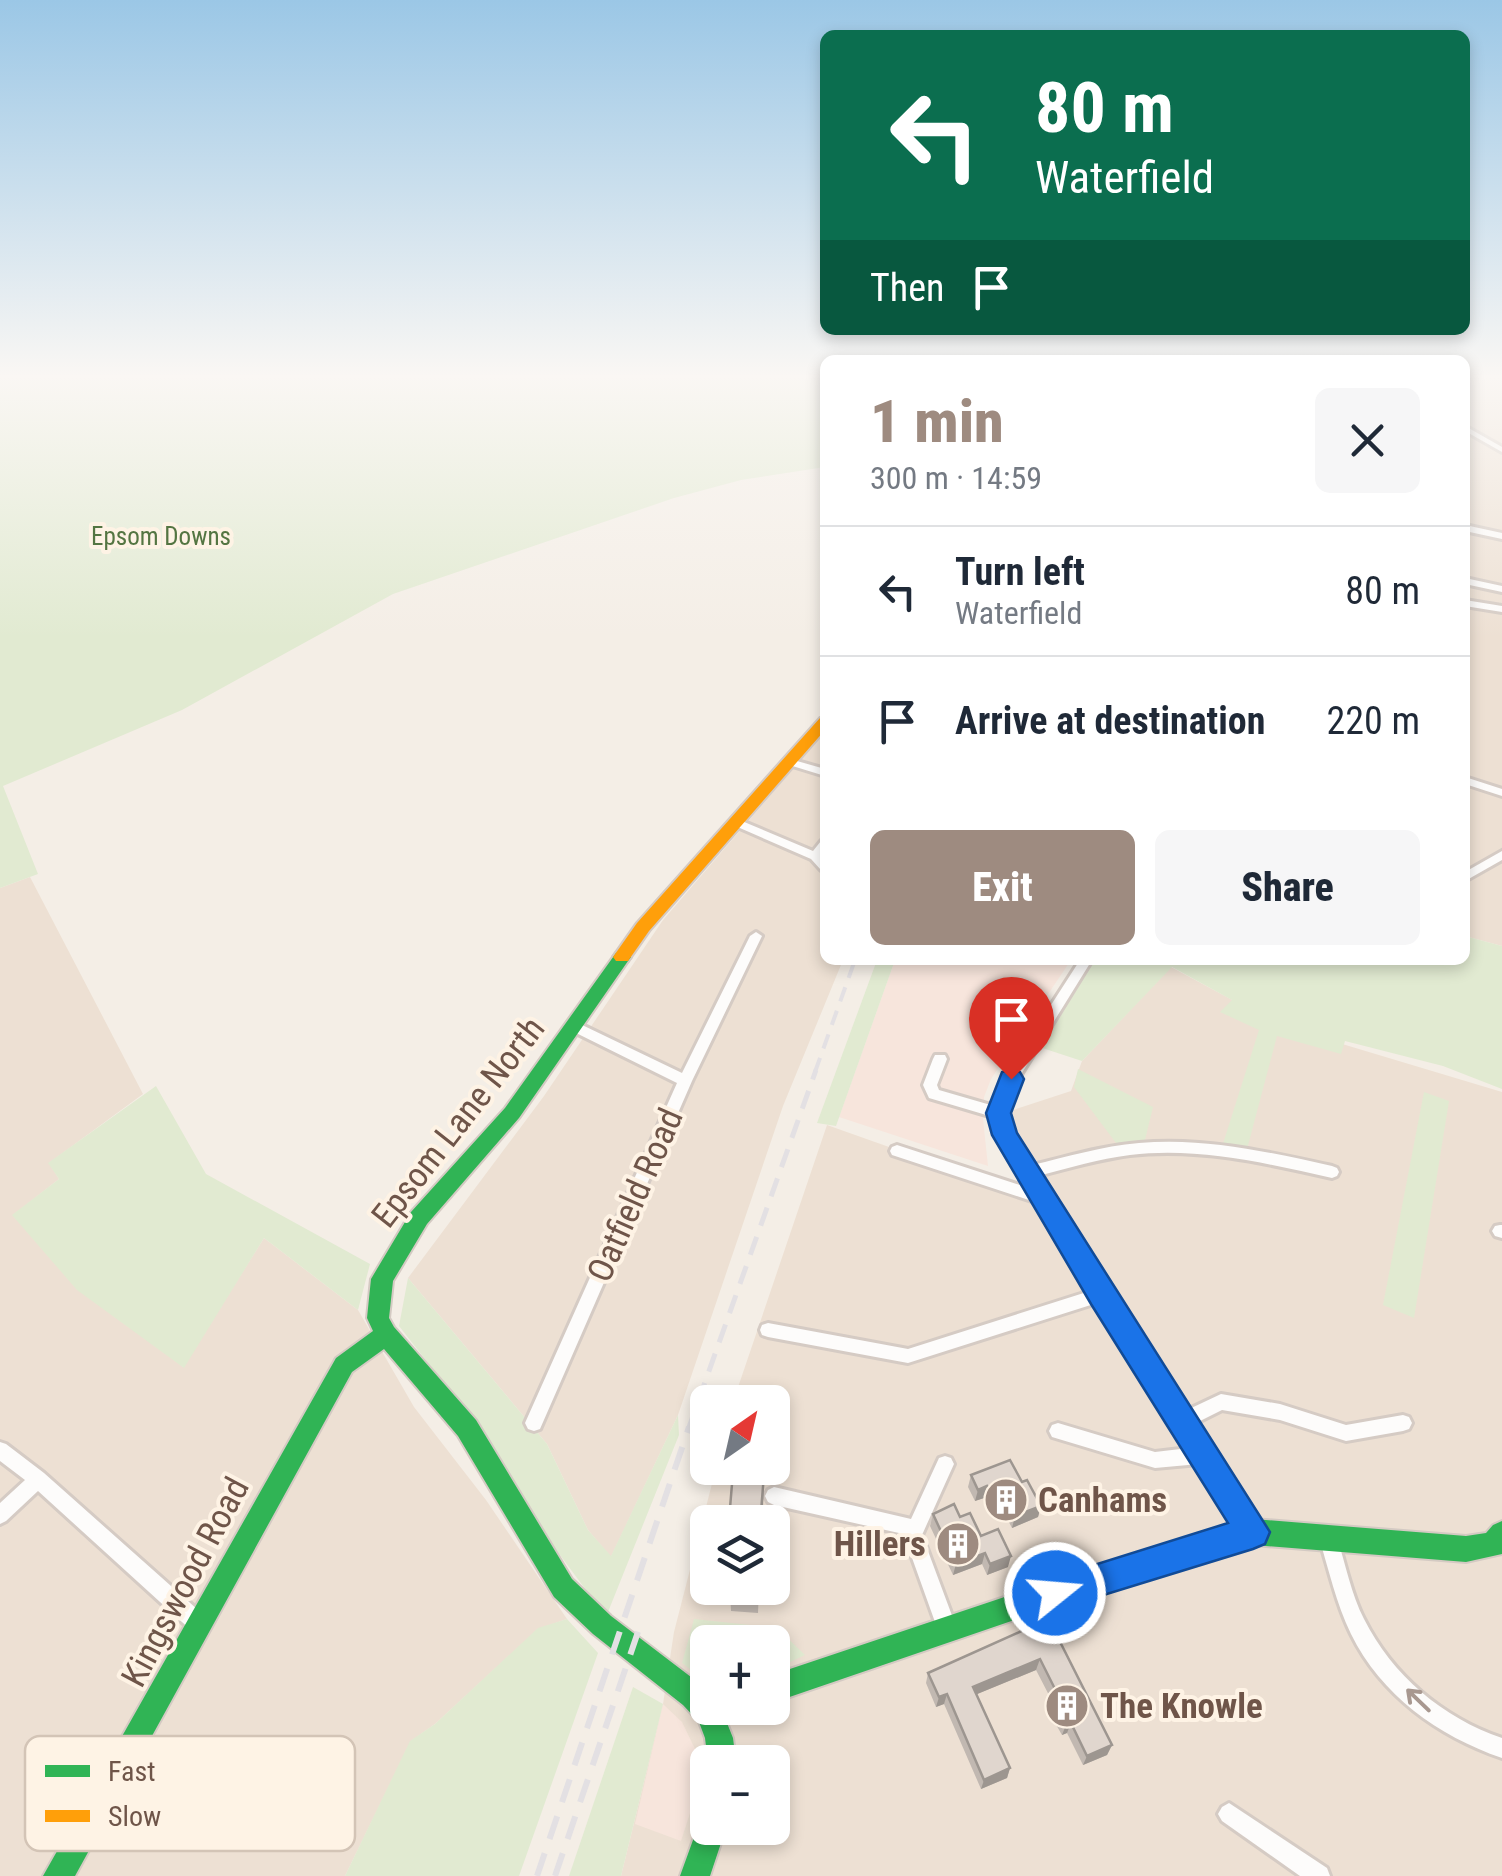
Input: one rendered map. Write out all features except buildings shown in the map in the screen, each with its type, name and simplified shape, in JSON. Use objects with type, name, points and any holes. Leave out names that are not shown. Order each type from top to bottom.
[{"type":"main road","name":"Epsom Lane North","points":[[386,1334],[378,1318],[382,1279],[419,1218],[512,1113],[643,927],[820,726]]},
{"type":"main road","name":"Kingswood Road","points":[[137,1736],[266,1498],[344,1365],[386,1334]]},
{"type":"main road","points":[[386,1334],[466,1428],[563,1588],[602,1625],[690,1691]]},
{"type":"main road","points":[[790,1682],[1253,1532],[1466,1549],[1493,1544],[1502,1534]]},
{"type":"main road","points":[[695,1876],[705,1845]]},
{"type":"main road","name":"Kingswood Road","points":[[58,1876],[72,1851]]},
{"type":"street","points":[[1470,529],[1502,536]]},
{"type":"street","points":[[1470,582],[1501,588],[1498,609],[1470,604]]},
{"type":"street","points":[[790,762],[820,771]]},
{"type":"street","points":[[1470,782],[1502,793]]},
{"type":"street","points":[[737,824],[782,838],[820,861]]},
{"type":"street","points":[[815,856],[820,850]]},
{"type":"street","points":[[1470,874],[1502,856]]},
{"type":"street","points":[[685,1082],[756,936]]},
{"type":"street","points":[[1083,965],[1011,1079],[998,1113],[1005,1135],[1101,1296],[1253,1532]]},
{"type":"street","name":"Oatfield Road","points":[[534,1424],[685,1082],[573,1026]]},
{"type":"street","points":[[940,1059],[930,1085],[934,1094],[998,1113]]},
{"type":"street","points":[[1029,1172],[1110,1152],[1177,1147],[1246,1152],[1332,1172]]},
{"type":"street","points":[[896,1151],[1043,1198]]},
{"type":"street","points":[[768,1330],[908,1356],[1101,1296]]},
{"type":"street","points":[[1183,1420],[1221,1402],[1280,1412],[1346,1433],[1402,1423]]},
{"type":"street","points":[[1058,1431],[1156,1460],[1205,1455]]},
{"type":"street","points":[[0,1450],[38,1479],[200,1625]]},
{"type":"street","points":[[913,1535],[945,1464]]},
{"type":"street","points":[[0,1516],[38,1479]]},
{"type":"street","points":[[774,1496],[904,1525],[913,1535],[946,1629]]},
{"type":"street","points":[[1328,1537],[1357,1628],[1389,1672],[1433,1714],[1483,1743],[1502,1748]]},
{"type":"street","points":[[1228,1814],[1319,1876]]},
{"type":"shaded area","points":[[1470,463],[1502,463],[1502,946],[1470,937]]},
{"type":"shaded area","points":[[820,738],[820,965],[841,965],[783,1106],[678,1415],[611,1557],[588,1530],[547,1444],[408,1278],[544,1096],[663,920]]},
{"type":"shaded area","points":[[30,877],[143,1094],[49,1163],[59,1179],[13,1215],[183,1367],[264,1238],[358,1310],[414,1407],[486,1500],[567,1619],[538,1629],[435,1724],[411,1741],[345,1876],[0,1876],[0,888]]},
{"type":"shaded area","points":[[893,965],[1068,965],[991,1079],[984,1097],[983,1119],[988,1166],[839,1117]]},
{"type":"shaded area","points":[[1171,967],[1279,1025],[1502,1092],[1502,1876],[621,1876],[663,1704],[674,1632],[690,1570],[690,1605],[790,1605],[790,1505],[707,1505],[712,1485],[790,1485],[790,1385],[739,1385],[827,1125],[1058,1207],[1004,1113],[1071,1091],[1082,1061]]},
{"type":"shaded area","points":[[663,1704],[682,1722],[693,1745],[690,1745],[690,1813],[681,1841],[635,1824]]},
{"type":"green space","name":"Epsom Downs","points":[[0,463],[820,463],[820,468],[741,480],[674,498],[393,594],[182,710],[3,786],[38,874],[0,888]]},
{"type":"green space","points":[[1470,937],[1502,946],[1502,1089],[1443,1066],[1345,1041],[1341,1054],[1277,1036],[1246,1153],[1221,1150],[1259,1030],[1220,1012],[1232,1000],[1172,967],[1082,1061],[1033,1045],[1083,965],[1470,965]]},
{"type":"green space","points":[[875,965],[893,965],[836,1126],[817,1123]]},
{"type":"green space","points":[[1078,1069],[1153,1107],[1143,1148],[1122,1151],[1074,1087]]},
{"type":"green space","points":[[156,1086],[206,1174],[370,1264],[358,1310],[264,1238],[184,1368],[77,1290],[12,1215],[59,1179],[48,1163]]},
{"type":"green space","points":[[1424,1092],[1449,1101],[1414,1318],[1383,1305]]},
{"type":"green space","points":[[408,1278],[547,1444],[588,1530],[611,1556],[678,1415],[679,1435],[606,1617],[534,1520],[471,1418],[399,1326]]},
{"type":"green space","points":[[567,1619],[598,1653],[519,1876],[345,1876],[410,1741],[435,1724],[538,1628]]},
{"type":"green space","points":[[694,1619],[749,1625],[692,1625]]},
{"type":"green space","points":[[690,1634],[690,1669],[682,1663]]},
{"type":"green space","points":[[790,1641],[805,1655],[790,1662]]},
{"type":"green space","points":[[633,1687],[663,1704],[621,1876],[569,1876]]},
{"type":"railway","points":[[815,1072],[853,965]]},
{"type":"railway","points":[[688,1430],[816,1070]]},
{"type":"railway","points":[[537,1876],[689,1427]]},
{"type":"railway","points":[[555,1876],[640,1626]]},
{"type":"traffic: fast","points":[[622,957],[512,1113],[419,1218],[382,1279],[378,1318],[386,1334],[467,1428],[563,1588],[602,1625],[693,1695],[709,1713],[720,1745]]},
{"type":"traffic: fast","points":[[136,1736],[344,1365],[386,1334]]},
{"type":"traffic: fast","points":[[790,1683],[1055,1593],[1253,1532],[1466,1549],[1493,1545],[1502,1534]]},
{"type":"traffic: fast","points":[[695,1876],[705,1845]]},
{"type":"traffic: fast","points":[[58,1876],[72,1851]]},
{"type":"traffic: slow","points":[[622,957],[643,927],[820,727]]},
{"type":"place","name":"Canhams","points":[[1006,1500]]},
{"type":"place","name":"Hillers","points":[[958,1544]]},
{"type":"place","name":"The Knowle","points":[[1067,1706]]},
{"type":"route","points":[[1011,1079],[998,1113],[1005,1135],[1101,1296],[1253,1532],[1055,1593]]}]
